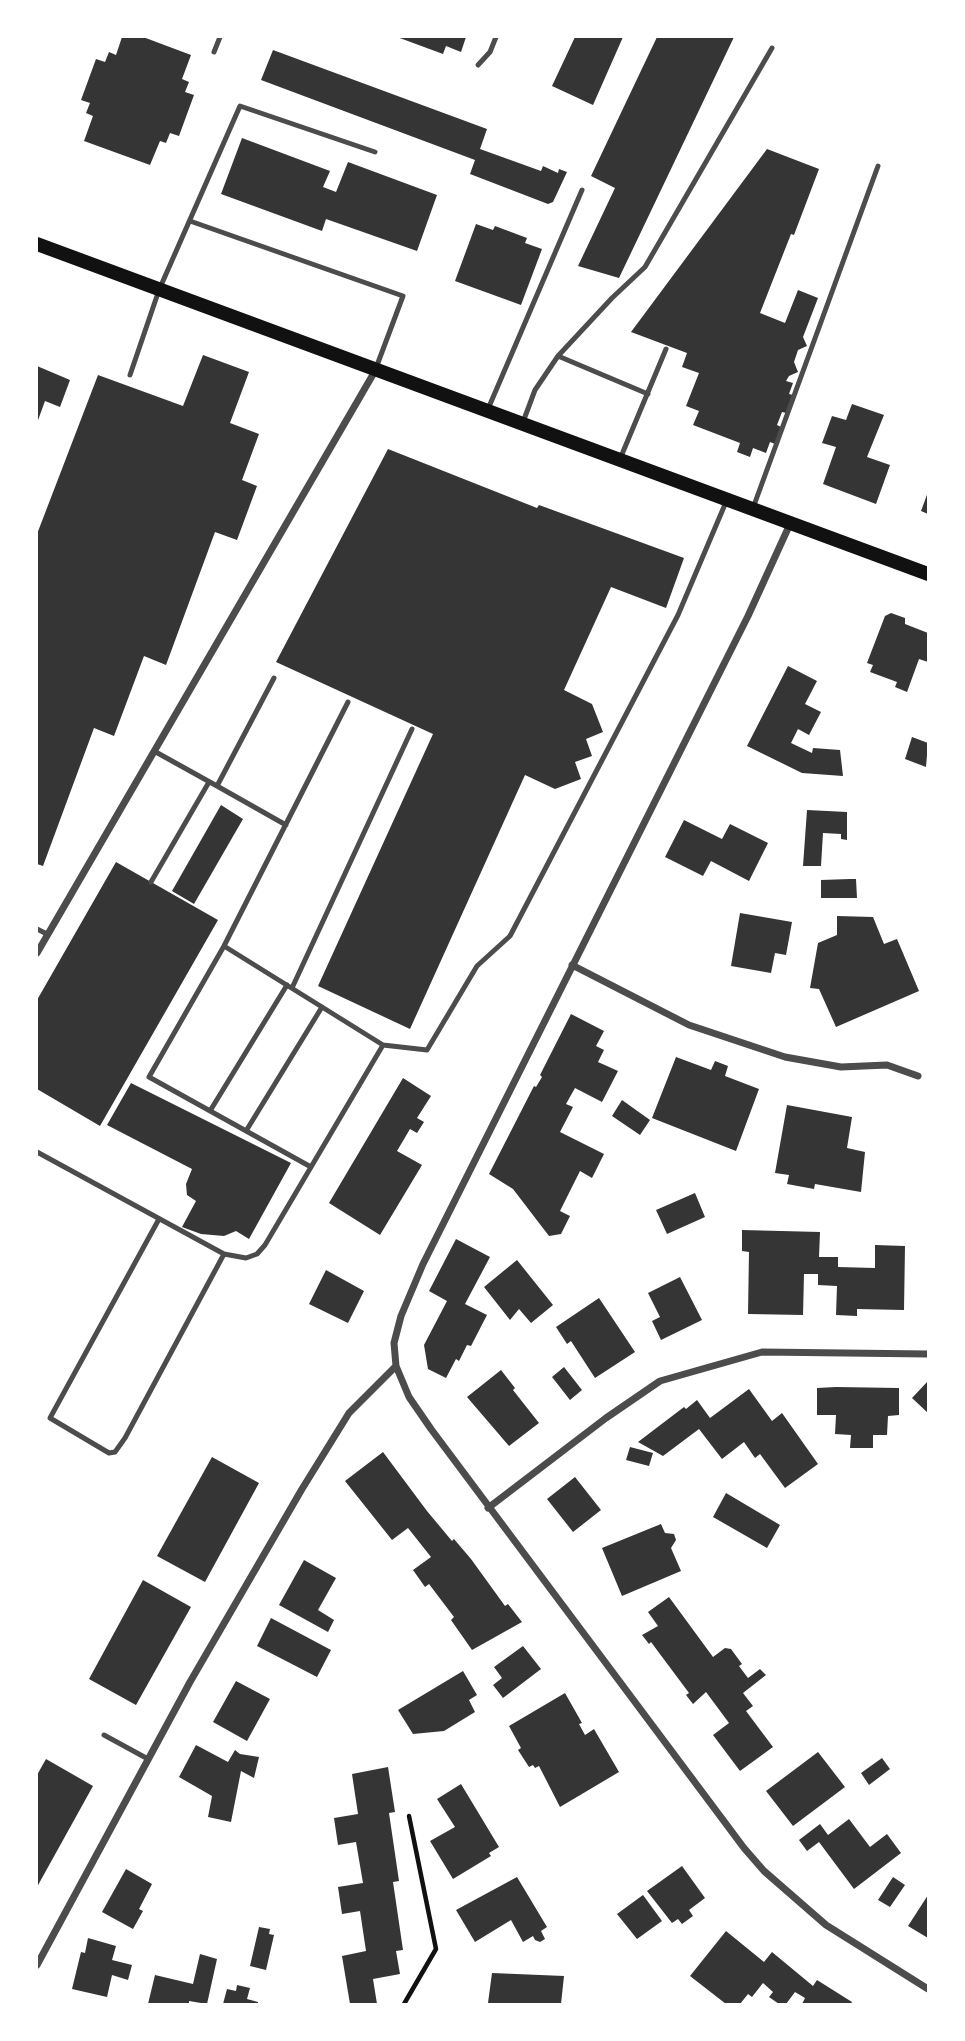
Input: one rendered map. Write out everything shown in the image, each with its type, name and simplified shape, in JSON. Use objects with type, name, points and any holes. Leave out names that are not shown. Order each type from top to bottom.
[{"type":"main road","points":[[37,244],[928,574]]},
{"type":"street","points":[[37,953],[375,371]]},
{"type":"street","points":[[790,524],[748,616],[423,1264],[401,1316],[394,1343],[396,1366],[409,1397],[488,1508],[704,1797],[764,1871],[826,1925],[928,1989]]},
{"type":"street","points":[[572,965],[689,1025],[785,1057],[841,1067],[887,1065],[918,1076]]},
{"type":"street","points":[[488,1508],[606,1418],[660,1381],[762,1352],[928,1354]]},
{"type":"street","points":[[37,1965],[197,1670],[349,1413],[396,1366]]},
{"type":"lane","points":[[214,52],[220,37]]},
{"type":"lane","points":[[478,65],[490,52],[496,37]]},
{"type":"lane","points":[[522,425],[535,390],[558,356],[645,267],[772,48]]},
{"type":"lane","points":[[130,375],[159,290],[240,106],[375,152]]},
{"type":"lane","points":[[753,509],[878,166]]},
{"type":"lane","points":[[487,412],[582,190]]},
{"type":"lane","points":[[190,221],[403,296],[375,371]]},
{"type":"lane","points":[[620,460],[666,349]]},
{"type":"lane","points":[[558,356],[648,394]]},
{"type":"lane","points":[[224,946],[383,1045],[427,1050],[477,965],[510,936],[678,615],[727,499]]},
{"type":"lane","points":[[217,786],[274,678]]},
{"type":"lane","points":[[311,1167],[149,1077],[224,946],[348,702]]},
{"type":"lane","points":[[210,1111],[290,987],[412,729]]},
{"type":"lane","points":[[154,751],[286,825]]},
{"type":"lane","points":[[151,882],[209,782]]},
{"type":"lane","points":[[37,929],[47,934]]},
{"type":"lane","points":[[246,1131],[322,1007]]},
{"type":"lane","points":[[37,1152],[224,1254],[246,1258],[257,1254],[265,1245],[383,1045]]},
{"type":"lane","points":[[159,1219],[50,1418],[108,1453],[115,1452],[125,1438],[224,1254]]},
{"type":"lane","points":[[104,1735],[148,1759]]},
{"type":"path","points":[[404,2004],[436,1949],[409,1816]]},
{"type":"building","points":[[122,37],[143,37],[191,55],[182,79],[189,82],[185,92],[194,95],[179,136],[170,133],[166,143],[160,141],[150,165],[84,141],[93,116],[86,113],[90,103],[81,100],[96,59],[105,62],[109,52],[116,55]]},
{"type":"building","points":[[397,37],[466,37],[461,52],[446,46],[443,54]]},
{"type":"building","points":[[575,37],[623,37],[593,105],[552,86]]},
{"type":"building","points":[[657,37],[734,37],[619,278],[578,266],[615,188],[591,176]]},
{"type":"building","points":[[273,50],[487,129],[480,149],[541,171],[543,166],[558,173],[559,169],[567,172],[553,202],[548,204],[470,174],[475,160],[261,80]]},
{"type":"building","points":[[242,138],[330,171],[323,187],[336,192],[348,162],[437,195],[417,251],[326,219],[322,231],[221,194]]},
{"type":"building","points":[[767,149],[819,169],[760,313],[785,323],[798,290],[818,298],[803,337],[807,346],[798,350],[794,362],[798,372],[789,376],[786,381],[793,383],[789,394],[793,395],[786,413],[782,412],[777,425],[781,427],[775,444],[770,442],[766,453],[753,448],[750,457],[737,452],[740,443],[693,425],[699,411],[686,406],[699,373],[682,367],[687,353],[631,332]]},
{"type":"building","points":[[476,224],[493,230],[495,226],[527,238],[525,243],[542,249],[521,305],[455,281]]},
{"type":"building","points":[[203,355],[249,372],[230,423],[259,434],[242,480],[257,486],[237,540],[215,532],[166,665],[144,656],[114,736],[94,728],[43,866],[37,864],[37,534],[98,375],[183,406]]},
{"type":"building","points":[[37,366],[70,380],[60,407],[45,401],[37,423]]},
{"type":"building","points":[[852,404],[884,415],[867,457],[890,465],[876,504],[823,484],[836,447],[822,443],[832,416],[846,420]]},
{"type":"building","points":[[388,449],[537,508],[539,505],[684,558],[666,608],[611,587],[564,690],[592,704],[603,732],[586,739],[592,756],[575,762],[581,779],[555,789],[525,775],[410,1029],[318,986],[433,734],[276,662]]},
{"type":"building","points":[[928,492],[928,514],[921,511]]},
{"type":"building","points":[[891,613],[905,618],[905,624],[928,633],[928,662],[919,659],[907,692],[895,687],[897,682],[870,672],[873,665],[867,663],[885,616]]},
{"type":"building","points":[[788,666],[817,681],[805,704],[821,712],[809,735],[798,729],[791,743],[812,753],[813,748],[840,750],[843,776],[802,773],[747,746]]},
{"type":"building","points":[[912,737],[928,743],[926,767],[905,759]]},
{"type":"building","points":[[221,805],[243,819],[194,904],[172,891]]},
{"type":"building","points":[[807,810],[847,812],[847,840],[841,839],[841,834],[823,833],[821,866],[803,866]]},
{"type":"building","points":[[684,820],[722,839],[730,824],[768,843],[749,881],[711,861],[703,876],[665,857]]},
{"type":"building","points":[[116,862],[218,920],[100,1126],[37,1089],[37,1000]]},
{"type":"building","points":[[856,879],[857,898],[821,898],[821,880]]},
{"type":"building","points":[[740,913],[792,922],[786,955],[775,953],[771,973],[731,966]]},
{"type":"building","points":[[837,916],[873,917],[884,944],[897,939],[919,991],[836,1027],[819,989],[810,988],[818,943],[837,935]]},
{"type":"building","points":[[571,1014],[604,1031],[596,1046],[604,1050],[598,1062],[618,1071],[602,1102],[575,1088],[566,1104],[573,1107],[560,1132],[604,1154],[592,1178],[580,1171],[560,1211],[570,1216],[561,1234],[549,1236],[513,1189],[489,1174],[534,1086],[536,1087],[542,1077],[540,1075]]},
{"type":"building","points":[[676,1057],[711,1070],[715,1061],[728,1066],[725,1076],[759,1089],[736,1151],[652,1118]]},
{"type":"building","points":[[403,1078],[431,1096],[417,1118],[424,1122],[417,1133],[410,1129],[397,1151],[422,1165],[380,1235],[329,1203]]},
{"type":"building","points":[[131,1083],[291,1163],[249,1239],[236,1231],[224,1236],[201,1234],[182,1227],[196,1201],[187,1195],[186,1184],[192,1169],[107,1125]]},
{"type":"building","points":[[622,1100],[650,1120],[640,1135],[612,1116]]},
{"type":"building","points":[[787,1105],[852,1117],[847,1148],[865,1152],[861,1192],[815,1184],[814,1189],[787,1184],[789,1175],[775,1173]]},
{"type":"building","points":[[695,1193],[705,1217],[667,1234],[656,1210]]},
{"type":"building","points":[[742,1230],[820,1232],[819,1257],[838,1257],[838,1267],[875,1268],[875,1245],[905,1246],[904,1310],[857,1309],[857,1316],[836,1315],[837,1286],[818,1285],[818,1274],[804,1274],[803,1315],[748,1314],[749,1252],[742,1251]]},
{"type":"building","points":[[456,1239],[490,1257],[465,1304],[487,1315],[471,1346],[467,1345],[459,1361],[456,1359],[446,1378],[428,1369],[424,1345],[447,1301],[429,1291]]},
{"type":"building","points":[[517,1260],[553,1305],[531,1323],[519,1309],[510,1320],[484,1287]]},
{"type":"building","points":[[326,1270],[364,1291],[348,1323],[309,1304]]},
{"type":"building","points":[[680,1277],[702,1320],[661,1340],[652,1321],[660,1317],[648,1293]]},
{"type":"building","points":[[599,1298],[635,1352],[595,1378],[571,1341],[567,1344],[556,1327]]},
{"type":"building","points":[[564,1367],[582,1390],[570,1400],[552,1377]]},
{"type":"building","points":[[501,1370],[539,1423],[509,1446],[467,1397]]},
{"type":"building","points":[[928,1381],[928,1413],[912,1398]]},
{"type":"building","points":[[817,1388],[899,1388],[899,1415],[888,1416],[887,1435],[873,1435],[873,1448],[850,1448],[851,1435],[835,1434],[836,1415],[817,1415]]},
{"type":"building","points":[[749,1389],[772,1421],[782,1413],[818,1464],[785,1488],[760,1454],[755,1458],[744,1442],[722,1459],[699,1429],[663,1456],[638,1442],[697,1400],[710,1418]]},
{"type":"building","points":[[630,1447],[653,1453],[649,1466],[626,1460]]},
{"type":"building","points":[[383,1452],[427,1511],[471,1559],[505,1606],[508,1604],[522,1622],[472,1650],[451,1620],[454,1617],[429,1584],[425,1587],[413,1570],[431,1557],[408,1528],[392,1540],[345,1481]]},
{"type":"building","points":[[212,1457],[259,1483],[205,1582],[157,1556]]},
{"type":"building","points":[[575,1477],[601,1510],[573,1532],[547,1499]]},
{"type":"building","points":[[726,1493],[780,1525],[767,1548],[713,1517]]},
{"type":"building","points":[[661,1524],[665,1533],[674,1534],[676,1540],[671,1548],[681,1571],[622,1596],[602,1548]]},
{"type":"building","points":[[304,1560],[336,1578],[318,1610],[334,1620],[328,1632],[279,1605]]},
{"type":"building","points":[[143,1580],[191,1607],[136,1705],[89,1679]]},
{"type":"building","points":[[669,1597],[713,1657],[725,1648],[731,1649],[748,1678],[760,1669],[766,1675],[743,1693],[753,1706],[746,1711],[773,1747],[740,1771],[713,1735],[729,1723],[706,1692],[693,1704],[686,1695],[689,1693],[651,1642],[649,1644],[642,1635],[658,1626],[648,1612]]},
{"type":"building","points":[[271,1618],[331,1650],[317,1677],[257,1646]]},
{"type":"building","points":[[523,1646],[541,1669],[503,1698],[493,1685],[502,1678],[494,1667]]},
{"type":"building","points":[[463,1671],[477,1695],[469,1700],[475,1712],[444,1731],[413,1734],[398,1710]]},
{"type":"building","points":[[236,1681],[270,1699],[247,1741],[213,1722]]},
{"type":"building","points":[[565,1693],[582,1723],[579,1724],[585,1735],[594,1729],[619,1772],[560,1807],[539,1766],[529,1767],[518,1750],[521,1748],[509,1726]]},
{"type":"building","points":[[196,1745],[228,1762],[235,1750],[240,1754],[259,1757],[254,1778],[241,1771],[231,1822],[208,1817],[212,1796],[179,1777]]},
{"type":"building","points":[[818,1752],[845,1787],[793,1826],[766,1791]]},
{"type":"building","points":[[882,1758],[890,1769],[869,1785],[861,1773]]},
{"type":"building","points":[[46,1759],[93,1786],[37,1887],[37,1775]]},
{"type":"building","points":[[388,1767],[395,1812],[389,1813],[399,1881],[393,1882],[403,1950],[396,1951],[400,1974],[373,1979],[377,2004],[350,2004],[342,1956],[366,1951],[360,1911],[342,1914],[338,1887],[363,1883],[356,1842],[338,1845],[334,1818],[358,1814],[352,1774]]},
{"type":"building","points":[[461,1784],[499,1847],[489,1853],[491,1856],[453,1879],[430,1841],[455,1827],[437,1799]]},
{"type":"building","points":[[849,1819],[870,1847],[887,1834],[901,1853],[854,1889],[819,1842],[807,1851],[799,1840],[820,1824],[828,1835]]},
{"type":"building","points":[[682,1866],[705,1898],[689,1910],[693,1916],[682,1924],[678,1919],[672,1923],[647,1891]]},
{"type":"building","points":[[126,1869],[152,1884],[139,1909],[143,1911],[133,1929],[102,1912]]},
{"type":"building","points":[[517,1877],[547,1927],[541,1931],[545,1939],[540,1942],[533,1936],[523,1942],[511,1920],[475,1942],[456,1910]]},
{"type":"building","points":[[893,1877],[905,1885],[890,1907],[878,1900]]},
{"type":"building","points":[[643,1895],[662,1921],[637,1939],[617,1914]]},
{"type":"building","points":[[928,1895],[928,1938],[908,1926]]},
{"type":"building","points":[[259,1927],[270,1929],[269,1934],[274,1935],[266,1970],[250,1966]]},
{"type":"building","points":[[726,1931],[764,1962],[772,1952],[813,1986],[817,1980],[852,2002],[851,2004],[802,2004],[805,1998],[795,1992],[786,2004],[779,2004],[769,1997],[773,1992],[763,1983],[752,1997],[748,1994],[740,2004],[726,2004],[690,1976]]},
{"type":"building","points":[[88,1938],[116,1946],[112,1960],[132,1965],[128,1980],[112,1975],[107,1997],[72,1989],[81,1952],[85,1953]]},
{"type":"building","points":[[200,1954],[217,1959],[207,2004],[189,2001],[189,2004],[148,2004],[155,1975],[193,1984]]},
{"type":"building","points":[[492,1973],[564,1976],[561,2004],[488,2003]]},
{"type":"building","points":[[237,1985],[250,1988],[247,1999],[258,2004],[223,2004],[227,1989],[236,1991]]}]
